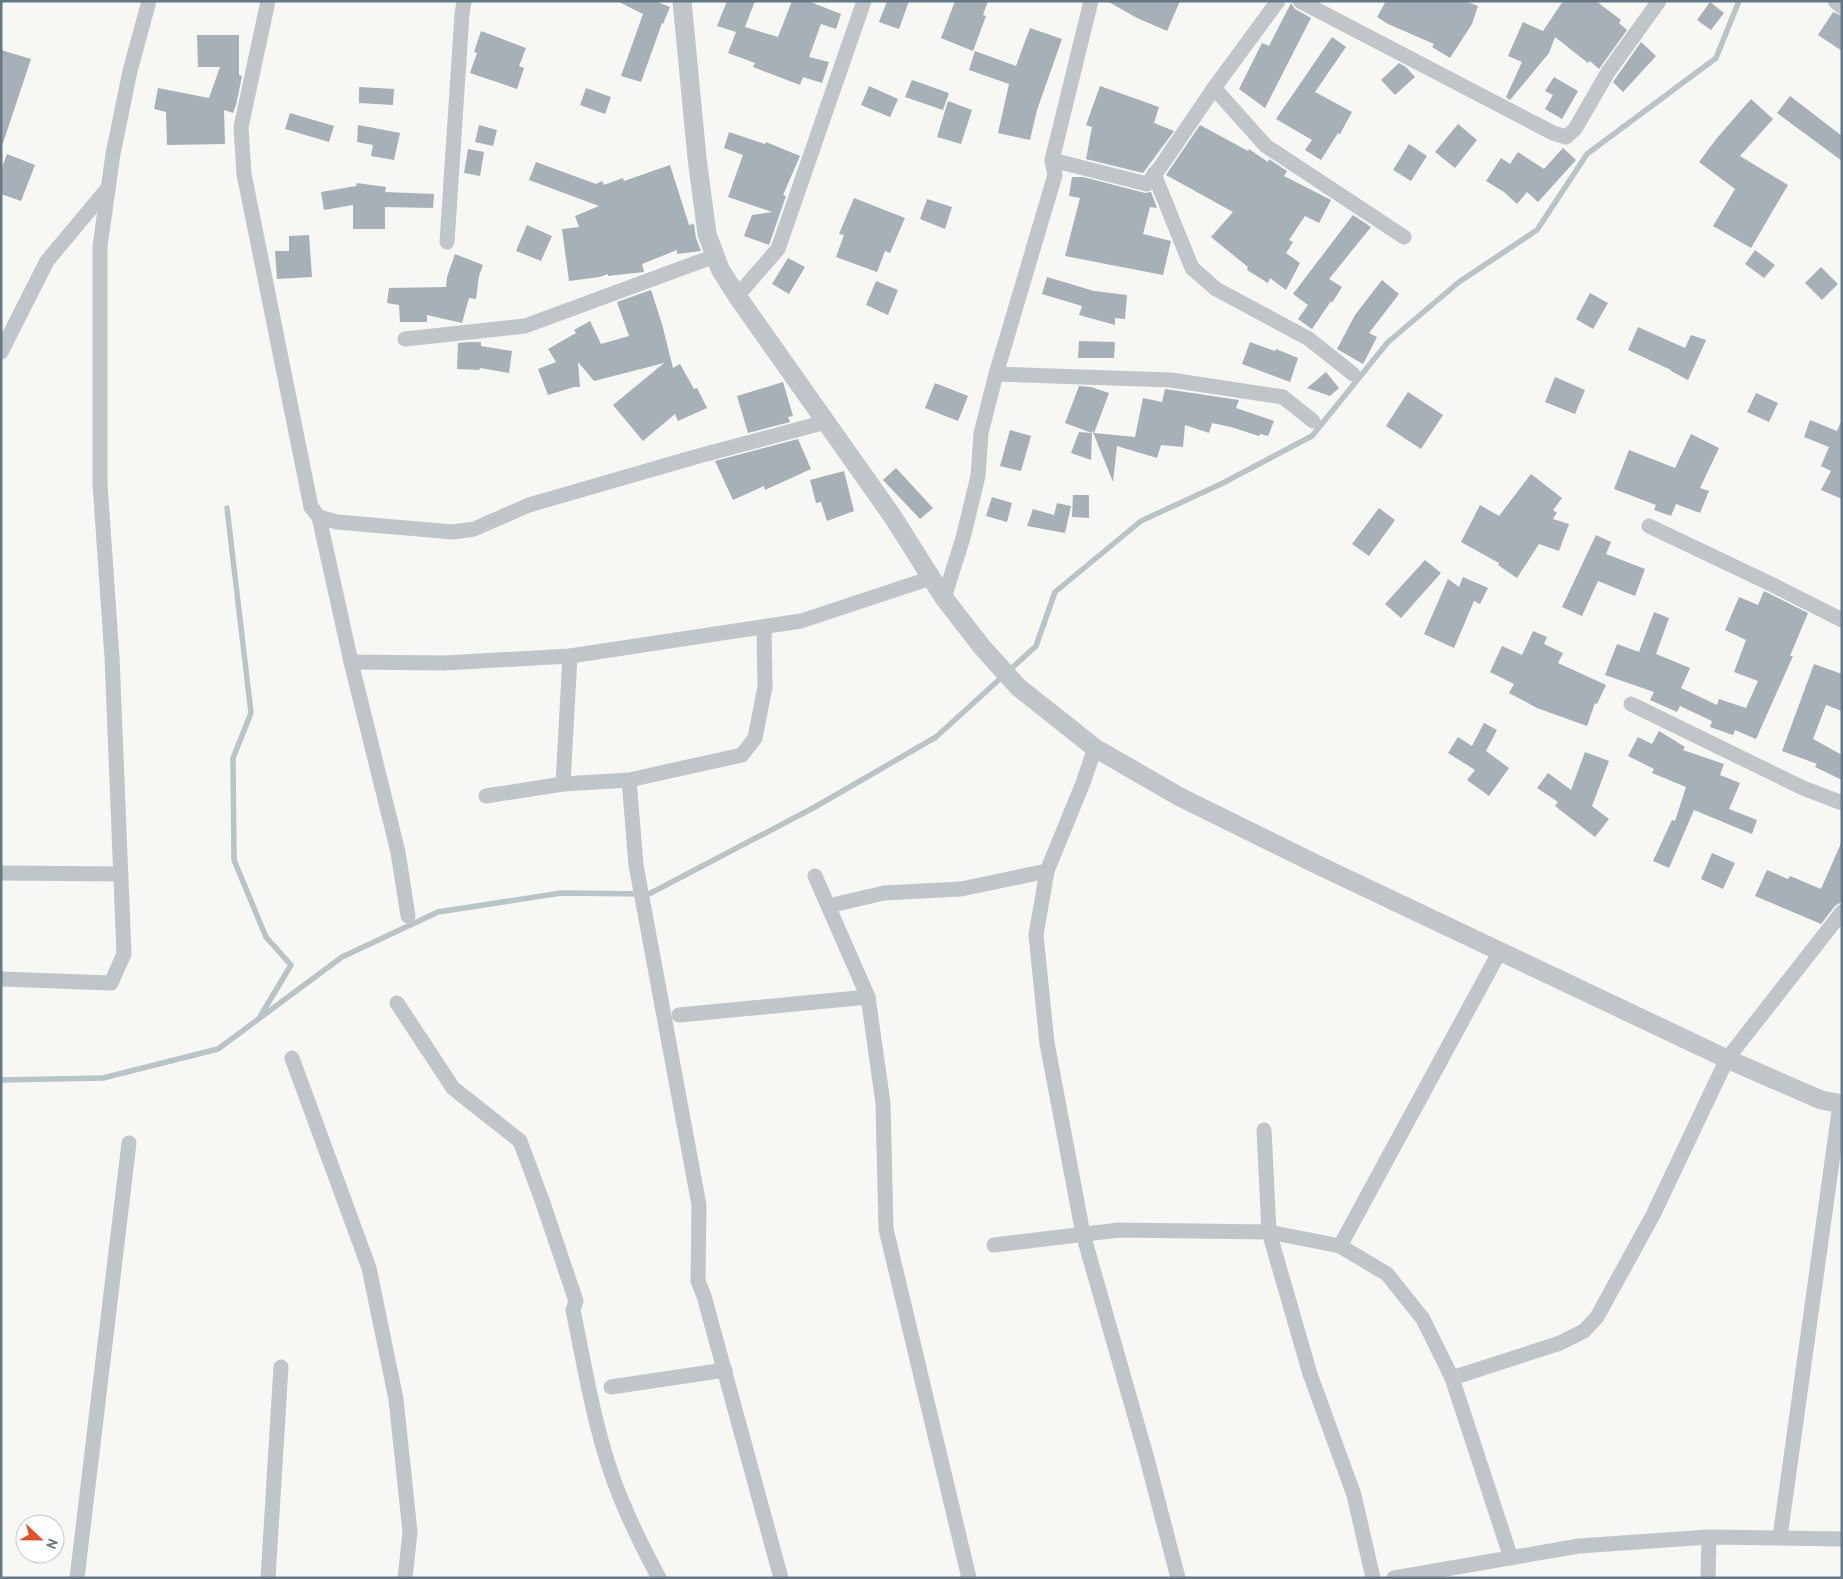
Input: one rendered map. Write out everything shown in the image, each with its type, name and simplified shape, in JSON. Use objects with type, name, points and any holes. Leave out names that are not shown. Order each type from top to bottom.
[{"type":"street","points":[[1,979],[111,983],[124,954],[112,657],[100,484],[100,246],[113,154],[130,71],[149,1]]},
{"type":"street","points":[[268,1],[241,127],[244,174],[311,507],[319,517],[351,662],[398,852],[408,916]]},
{"type":"street","points":[[448,242],[464,1]]},
{"type":"street","points":[[682,1],[697,158],[707,234],[720,269],[737,296],[893,517],[944,598],[1018,687],[1095,748],[1180,797],[1320,866],[1727,1059],[1821,1100],[1841,1104],[1780,1537]]},
{"type":"street","points":[[737,296],[778,249],[864,1]]},
{"type":"street","points":[[944,598],[963,538],[978,476],[981,433],[996,374],[1055,176],[1052,160],[1091,1]]},
{"type":"street","points":[[1052,160],[1146,184],[1278,1]]},
{"type":"street","points":[[1300,1],[1545,129],[1566,136],[1575,129],[1608,72],[1659,1]]},
{"type":"street","points":[[1835,1],[1842,7]]},
{"type":"street","points":[[1214,88],[1266,146],[1404,237]]},
{"type":"street","points":[[1154,174],[1192,268],[1216,289],[1310,339],[1353,374]]},
{"type":"street","points":[[1,352],[47,261],[108,188]]},
{"type":"street","points":[[405,339],[525,326],[715,256]]},
{"type":"street","points":[[996,374],[1180,381],[1282,397],[1313,421]]},
{"type":"street","points":[[319,517],[337,522],[453,532],[474,529],[528,505],[826,422]]},
{"type":"street","points":[[1649,526],[1773,584],[1842,620]]},
{"type":"street","points":[[351,662],[445,663],[570,656],[801,621],[931,578]]},
{"type":"street","points":[[486,796],[563,784],[629,780],[742,755],[755,738],[765,686],[764,627]]},
{"type":"street","points":[[563,784],[570,656]]},
{"type":"street","points":[[1631,704],[1803,788],[1842,803]]},
{"type":"street","points":[[1095,748],[1083,783],[1047,871],[1036,935],[1047,1043],[1084,1234],[1146,1455],[1178,1578]]},
{"type":"street","points":[[629,780],[636,865],[699,1205],[698,1281],[725,1370],[782,1578]]},
{"type":"street","points":[[828,906],[884,893],[961,890],[1047,871]]},
{"type":"street","points":[[1,873],[121,874]]},
{"type":"street","points":[[815,876],[868,997],[883,1104],[886,1230],[969,1578]]},
{"type":"street","points":[[1452,1378],[1560,1343],[1584,1331],[1597,1317],[1654,1215],[1727,1059],[1842,912]]},
{"type":"street","points":[[1340,1246],[1500,952]]},
{"type":"street","points":[[679,1015],[868,997]]},
{"type":"street","points":[[397,1003],[453,1088],[520,1141],[576,1301],[573,1310],[604,1448],[620,1498],[642,1547],[659,1578]]},
{"type":"street","points":[[292,1058],[369,1268],[396,1398],[410,1532],[405,1578]]},
{"type":"street","points":[[1264,1130],[1269,1232],[1310,1374],[1354,1495],[1374,1578]]},
{"type":"street","points":[[77,1578],[129,1142]]},
{"type":"street","points":[[994,1245],[1118,1230],[1269,1232],[1340,1246],[1387,1274],[1423,1319],[1452,1378],[1511,1558]]},
{"type":"street","points":[[268,1578],[281,1368]]},
{"type":"street","points":[[611,1387],[725,1370]]},
{"type":"street","points":[[1708,1578],[1709,1537]]},
{"type":"street","points":[[1394,1578],[1580,1546],[1709,1537],[1842,1539]]},
{"type":"building","points":[[617,1],[655,1],[670,7],[662,23],[641,82],[621,76],[643,14]]},
{"type":"building","points":[[727,1],[755,1],[745,27],[778,37],[792,1],[808,1],[841,14],[836,29],[821,24],[809,57],[829,62],[822,83],[803,77],[800,85],[753,67],[755,63],[728,53],[736,32],[717,26]]},
{"type":"building","points":[[887,1],[909,1],[899,29],[879,22]]},
{"type":"building","points":[[955,1],[988,1],[983,15],[986,16],[973,51],[941,38]]},
{"type":"building","points":[[1107,1],[1180,1],[1167,31],[1137,18]]},
{"type":"building","points":[[1386,1],[1465,1],[1478,6],[1472,24],[1450,58],[1432,47],[1434,44],[1388,24],[1377,17]]},
{"type":"building","points":[[1563,1],[1596,1],[1621,20],[1619,23],[1627,30],[1599,69],[1590,61],[1588,63],[1555,37],[1549,53],[1510,100],[1506,97],[1522,62],[1508,56],[1523,22],[1543,31]]},
{"type":"building","points":[[1710,2],[1724,13],[1711,30],[1697,20]]},
{"type":"building","points":[[1291,3],[1295,9],[1311,18],[1265,108],[1239,89],[1262,43],[1269,46]]},
{"type":"building","points":[[1833,12],[1842,16],[1842,51],[1818,35]]},
{"type":"building","points":[[1030,28],[1062,39],[1037,110],[1030,140],[998,133],[1009,84],[969,70],[975,51],[1016,66]]},
{"type":"building","points":[[481,31],[526,48],[519,66],[524,68],[517,89],[470,73],[477,53],[474,52]]},
{"type":"building","points":[[197,35],[239,35],[239,75],[242,76],[236,105],[233,113],[224,110],[225,144],[167,145],[166,112],[154,109],[158,88],[209,98],[220,67],[198,67]]},
{"type":"building","points":[[1332,37],[1346,47],[1315,92],[1352,112],[1340,134],[1338,133],[1321,160],[1305,150],[1312,140],[1276,119]]},
{"type":"building","points":[[1641,42],[1656,56],[1623,92],[1613,82]]},
{"type":"building","points":[[1,50],[31,59],[3,143],[1,143]]},
{"type":"building","points":[[1399,63],[1406,67],[1415,77],[1395,95],[1381,80]]},
{"type":"building","points":[[1554,77],[1578,91],[1562,119],[1545,109],[1553,95],[1545,91]]},
{"type":"building","points":[[912,80],[949,93],[943,110],[905,97]]},
{"type":"building","points":[[869,86],[898,99],[890,117],[861,105]]},
{"type":"building","points":[[1100,86],[1159,107],[1154,123],[1174,131],[1143,173],[1086,159],[1092,127],[1086,125]]},
{"type":"building","points":[[359,87],[394,89],[393,105],[359,103]]},
{"type":"building","points":[[586,88],[611,97],[605,114],[580,105]]},
{"type":"building","points":[[1790,96],[1842,136],[1842,161],[1777,113]]},
{"type":"building","points":[[1751,99],[1773,119],[1740,156],[1788,185],[1751,248],[1713,226],[1735,189],[1699,162]]},
{"type":"building","points":[[948,101],[972,110],[961,144],[937,137]]},
{"type":"building","points":[[290,113],[334,126],[329,142],[285,129]]},
{"type":"building","points":[[1458,124],[1477,140],[1455,168],[1435,152]]},
{"type":"building","points":[[358,125],[400,133],[394,160],[371,156],[373,145],[357,142]]},
{"type":"building","points":[[479,125],[497,130],[493,146],[475,142]]},
{"type":"building","points":[[1200,125],[1248,151],[1249,149],[1268,162],[1269,159],[1287,171],[1284,176],[1331,200],[1319,223],[1305,216],[1289,240],[1293,242],[1286,253],[1300,263],[1286,290],[1270,278],[1268,283],[1247,270],[1248,267],[1211,237],[1233,212],[1166,175]]},
{"type":"building","points":[[729,132],[765,144],[766,142],[800,156],[783,195],[786,196],[769,245],[744,236],[752,215],[772,212],[728,197],[743,155],[724,148]]},
{"type":"building","points":[[1409,144],[1427,156],[1411,181],[1393,170]]},
{"type":"building","points":[[1563,148],[1576,160],[1538,202],[1527,192],[1517,204],[1504,192],[1486,181],[1501,158],[1510,164],[1518,152],[1544,169]]},
{"type":"building","points":[[468,149],[484,152],[480,176],[464,173]]},
{"type":"building","points":[[7,154],[35,165],[21,201],[1,194],[1,170]]},
{"type":"building","points":[[536,162],[596,184],[602,181],[604,185],[623,178],[624,181],[670,165],[689,225],[694,224],[696,238],[701,251],[677,254],[677,250],[642,264],[644,272],[608,276],[608,274],[600,277],[569,281],[562,229],[579,227],[575,216],[599,206],[529,180]]},
{"type":"building","points":[[1072,177],[1083,177],[1145,193],[1151,192],[1157,208],[1150,207],[1143,234],[1171,241],[1163,275],[1065,256],[1080,198],[1069,196]]},
{"type":"building","points":[[357,183],[386,187],[385,192],[434,194],[433,208],[385,207],[385,229],[353,229],[353,205],[324,210],[321,192],[356,186]]},
{"type":"building","points":[[854,198],[905,218],[890,253],[885,251],[877,272],[836,257],[844,235],[839,234]]},
{"type":"building","points":[[927,199],[952,207],[945,229],[920,219]]},
{"type":"building","points":[[1353,215],[1371,227],[1329,279],[1342,287],[1312,329],[1298,319],[1308,305],[1293,294]]},
{"type":"building","points":[[527,225],[552,236],[541,261],[516,251]]},
{"type":"building","points":[[309,235],[312,277],[277,279],[275,251],[289,251],[289,236]]},
{"type":"building","points":[[1755,250],[1775,265],[1764,278],[1745,264]]},
{"type":"building","points":[[455,254],[483,265],[479,276],[476,299],[469,298],[462,323],[427,315],[427,322],[400,322],[399,305],[387,303],[389,288],[446,287],[447,277]]},
{"type":"building","points":[[788,258],[805,267],[789,294],[772,284]]},
{"type":"building","points":[[1821,267],[1838,284],[1822,300],[1805,283]]},
{"type":"building","points":[[1047,277],[1094,291],[1127,295],[1125,319],[1115,318],[1115,325],[1079,315],[1082,306],[1042,294]]},
{"type":"building","points":[[1382,280],[1399,294],[1369,333],[1377,337],[1363,364],[1337,349],[1355,315]]},
{"type":"building","points":[[876,281],[898,290],[888,315],[866,305]]},
{"type":"building","points":[[651,290],[673,368],[680,364],[694,389],[697,388],[707,408],[678,421],[675,414],[643,441],[613,405],[664,363],[594,381],[578,362],[580,387],[548,395],[538,369],[556,362],[548,349],[576,333],[574,330],[590,321],[601,344],[629,336],[617,302]]},
{"type":"building","points":[[1590,293],[1608,303],[1593,329],[1576,319]]},
{"type":"building","points":[[1638,327],[1685,348],[1691,335],[1706,340],[1688,380],[1628,350]]},
{"type":"building","points":[[1079,341],[1115,342],[1114,358],[1078,358]]},
{"type":"building","points":[[481,342],[481,346],[512,351],[509,373],[480,368],[479,370],[457,369],[458,343]]},
{"type":"building","points":[[1250,342],[1275,351],[1276,349],[1298,358],[1290,382],[1242,364]]},
{"type":"building","points":[[1326,372],[1339,388],[1330,396],[1307,388]]},
{"type":"building","points":[[1555,377],[1585,390],[1575,414],[1545,402]]},
{"type":"building","points":[[783,382],[793,416],[788,417],[790,422],[748,433],[737,396]]},
{"type":"building","points":[[935,383],[968,396],[958,421],[925,408]]},
{"type":"building","points":[[1079,386],[1091,387],[1109,393],[1094,433],[1135,437],[1143,398],[1162,402],[1165,389],[1239,400],[1236,408],[1274,421],[1268,436],[1260,434],[1259,436],[1212,423],[1209,433],[1185,425],[1183,447],[1161,445],[1157,458],[1117,446],[1113,482],[1092,430],[1092,433],[1065,423]]},
{"type":"building","points":[[1408,392],[1443,415],[1421,449],[1386,426]]},
{"type":"building","points":[[1756,393],[1778,403],[1769,422],[1747,412]]},
{"type":"building","points":[[1842,419],[1842,499],[1821,490],[1831,471],[1821,466],[1829,447],[1804,437],[1810,420],[1837,431]]},
{"type":"building","points":[[1010,430],[1031,436],[1021,471],[1000,466]]},
{"type":"building","points":[[1079,432],[1092,433],[1091,460],[1071,453]]},
{"type":"building","points":[[1691,434],[1719,448],[1700,488],[1709,491],[1700,513],[1676,504],[1671,516],[1654,510],[1656,505],[1614,489],[1629,450],[1675,468]]},
{"type":"building","points":[[798,439],[811,469],[765,490],[764,486],[733,500],[715,461]]},
{"type":"building","points":[[896,468],[933,508],[920,519],[883,480]]},
{"type":"building","points":[[844,471],[854,511],[827,521],[821,502],[816,503],[810,480]]},
{"type":"building","points":[[1531,474],[1562,498],[1553,510],[1557,513],[1553,519],[1569,524],[1559,551],[1539,544],[1517,578],[1498,565],[1499,563],[1461,542],[1480,505],[1499,516]]},
{"type":"building","points":[[1073,495],[1089,495],[1089,518],[1072,517]]},
{"type":"building","points":[[992,497],[1012,503],[1007,522],[986,516]]},
{"type":"building","points":[[1057,503],[1071,506],[1065,533],[1027,526],[1033,509],[1054,515]]},
{"type":"building","points":[[1379,508],[1395,520],[1369,556],[1352,544]]},
{"type":"building","points":[[1596,535],[1611,542],[1606,554],[1645,569],[1635,596],[1598,581],[1582,616],[1562,607]]},
{"type":"building","points":[[1425,560],[1441,573],[1401,618],[1385,604]]},
{"type":"building","points":[[1463,577],[1488,588],[1480,604],[1474,601],[1454,648],[1424,634],[1448,579],[1459,587]]},
{"type":"building","points":[[1764,591],[1808,613],[1790,656],[1793,656],[1756,739],[1735,730],[1733,735],[1710,727],[1712,721],[1680,706],[1677,712],[1650,700],[1654,692],[1605,675],[1617,644],[1639,652],[1654,612],[1669,618],[1656,654],[1690,668],[1681,688],[1717,705],[1719,699],[1746,708],[1758,681],[1734,672],[1746,640],[1725,630],[1739,597],[1758,605]]},
{"type":"building","points":[[1533,631],[1547,637],[1544,644],[1563,653],[1558,663],[1606,685],[1597,704],[1595,703],[1587,726],[1537,708],[1509,693],[1514,684],[1490,672],[1502,646],[1522,655]]},
{"type":"building","points":[[1814,664],[1842,674],[1842,711],[1826,705],[1813,739],[1842,755],[1842,780],[1815,767],[1817,764],[1782,751]]},
{"type":"building","points":[[1484,723],[1497,730],[1486,751],[1509,768],[1489,796],[1467,780],[1475,770],[1448,753],[1458,737],[1472,746]]},
{"type":"building","points":[[1659,731],[1685,747],[1683,750],[1724,764],[1720,775],[1740,783],[1729,809],[1757,820],[1752,834],[1694,810],[1669,868],[1653,861],[1672,820],[1675,821],[1686,787],[1652,773],[1654,769],[1628,756],[1638,737],[1652,744]]},
{"type":"building","points":[[1585,752],[1609,761],[1592,806],[1609,819],[1595,837],[1555,806],[1558,802],[1537,788],[1548,773],[1571,790]]},
{"type":"building","points":[[1842,841],[1842,899],[1821,924],[1755,896],[1767,870],[1788,879],[1790,876],[1821,889]]},
{"type":"building","points":[[1712,853],[1735,863],[1723,889],[1701,879]]},
{"type":"waterway","points":[[1,1080],[103,1078],[218,1049],[342,957],[438,912],[561,893],[649,894],[815,807],[936,737],[1036,646],[1055,592],[1141,521],[1221,484],[1312,436],[1388,342],[1459,282],[1537,230],[1587,154],[1716,58],[1739,1]]},
{"type":"waterway","points":[[227,508],[251,713],[233,758],[234,860],[266,937],[291,965],[261,1015]]}]
